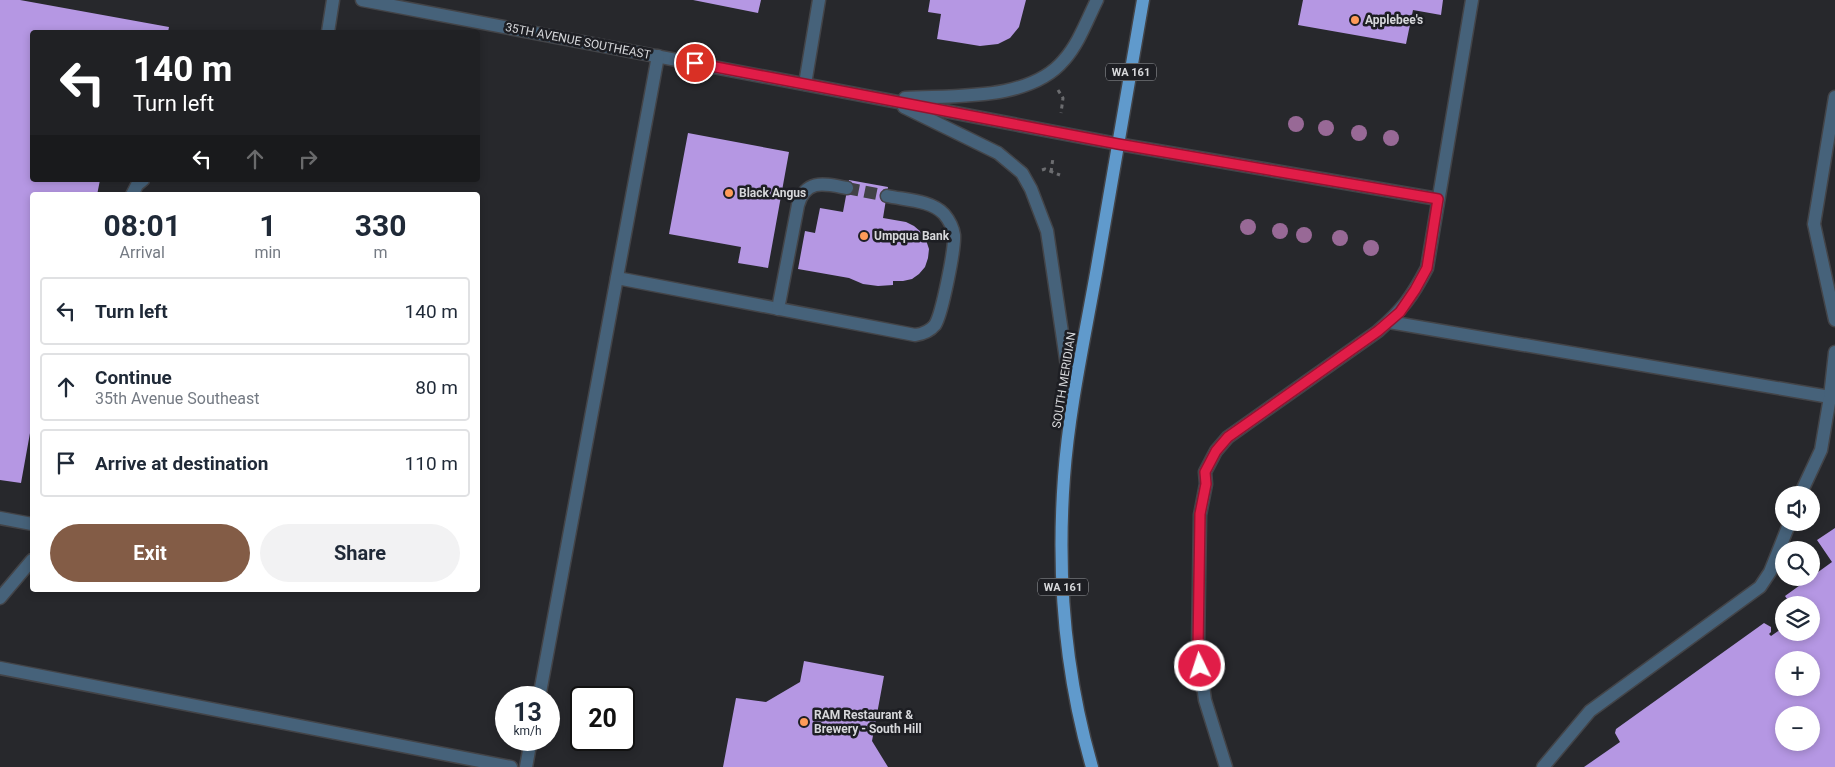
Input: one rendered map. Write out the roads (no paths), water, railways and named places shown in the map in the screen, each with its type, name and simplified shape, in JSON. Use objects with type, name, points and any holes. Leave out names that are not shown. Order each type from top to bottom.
[{"type":"main road","name":"SOUTH MERIDIAN","points":[[1092,767],[1077,706],[1070,659],[1063,580],[1062,528],[1064,477],[1073,404],[1143,0]]},
{"type":"street","points":[[328,30],[334,0]]},
{"type":"street","name":"35TH AVENUE SOUTHEAST","points":[[362,0],[1118,144],[1438,199]]},
{"type":"street","points":[[805,84],[820,0]]},
{"type":"street","points":[[888,99],[986,94],[1013,90],[1034,82],[1063,62],[1075,46],[1097,0]]},
{"type":"street","points":[[1226,767],[1204,700],[1198,650],[1200,514],[1206,484],[1205,472],[1216,451],[1228,437],[1389,322],[1400,312],[1415,290],[1427,268],[1472,0]]},
{"type":"street","points":[[541,686],[658,56]]},
{"type":"street","points":[[1835,97],[1814,224],[1832,293],[1835,320]]},
{"type":"street","points":[[888,99],[998,153],[1022,173],[1028,183],[1047,231],[1073,404]]},
{"type":"street","points":[[134,192],[141,182]]},
{"type":"street","points":[[778,308],[798,205],[802,194],[811,186],[822,184],[847,188]]},
{"type":"street","points":[[617,278],[915,335],[928,331],[937,321],[954,247],[954,234],[948,219],[936,208],[928,204],[887,196]]},
{"type":"street","points":[[1389,322],[1830,397]]},
{"type":"street","points":[[1804,486],[1821,450],[1835,352]]},
{"type":"street","points":[[0,518],[30,524]]},
{"type":"street","points":[[1542,767],[1590,711],[1760,587],[1770,572],[1786,531]]},
{"type":"street","points":[[0,598],[30,562]]},
{"type":"street","points":[[0,668],[511,767]]},
{"type":"street","points":[[526,767],[529,751]]},
{"type":"tunnel","points":[[847,188],[887,196]]},
{"type":"place","name":"Applebee's","points":[[1355,20]]},
{"type":"place","name":"Black Angus","points":[[729,193]]},
{"type":"place","name":"Umpqua Bank","points":[[864,236]]},
{"type":"place","name":"RAM Restaurant & Brewery - South Hill","points":[[804,722]]}]
